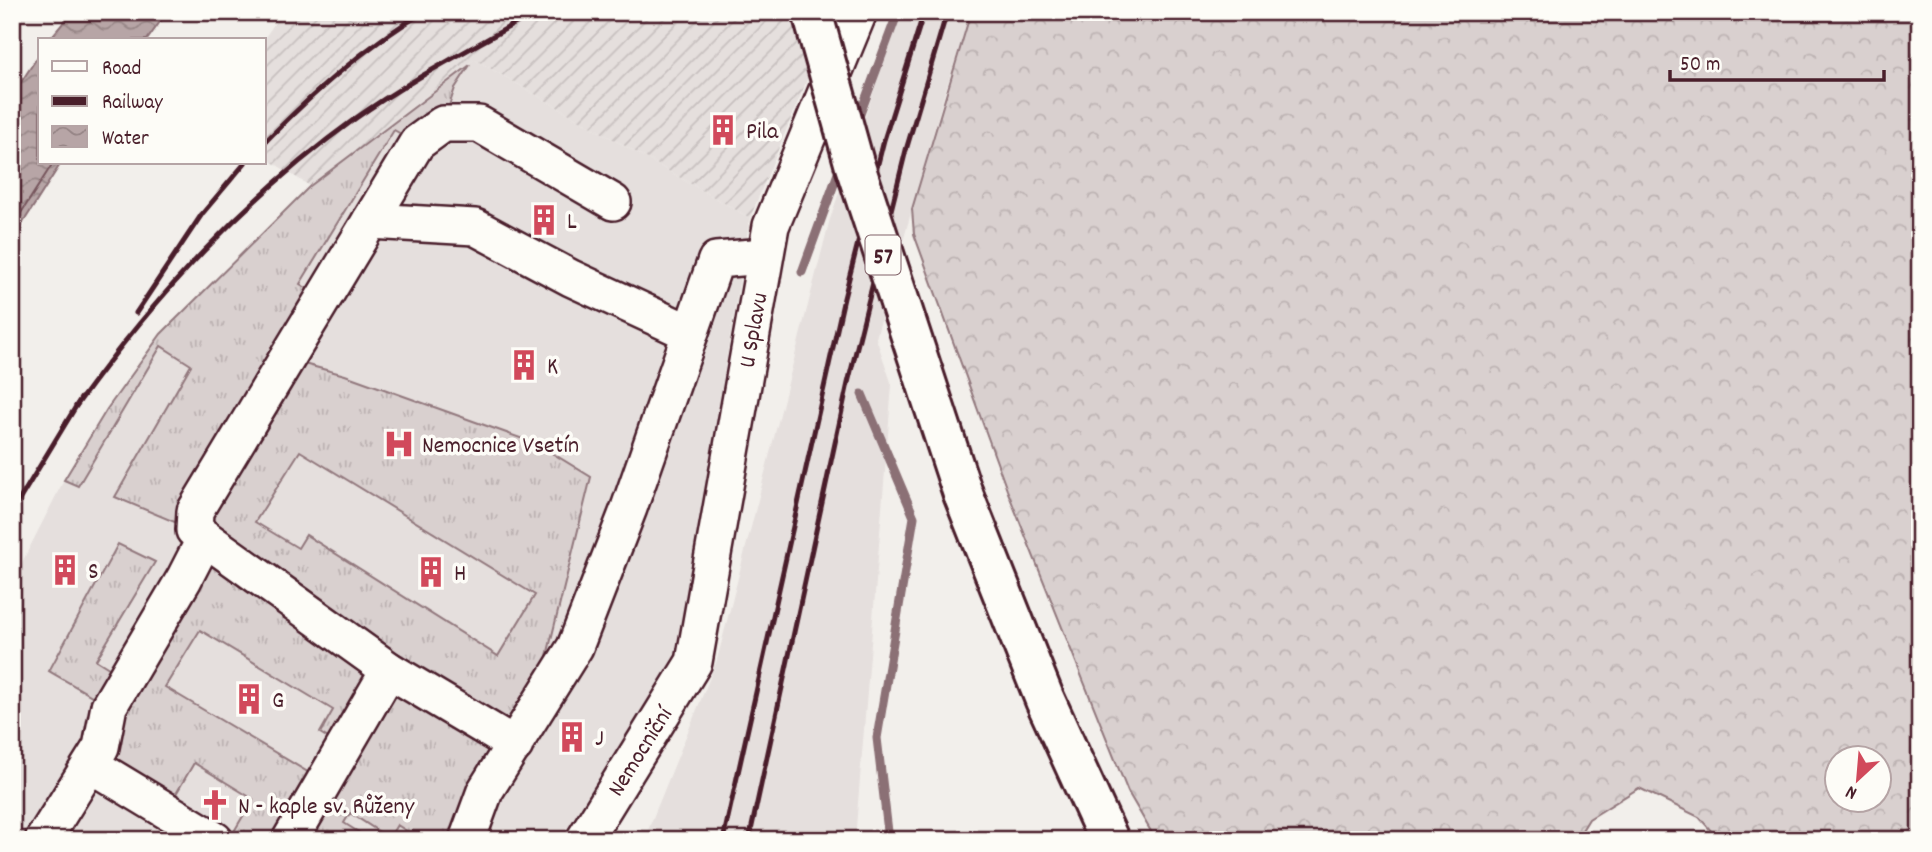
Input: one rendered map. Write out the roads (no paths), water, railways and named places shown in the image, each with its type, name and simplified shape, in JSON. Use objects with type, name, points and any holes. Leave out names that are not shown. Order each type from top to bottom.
[{"type":"main road","name":"57","points":[[812,12],[854,163],[963,495],[1045,700],[1108,840]]},
{"type":"street","name":"U Splavu","points":[[694,662],[771,226],[859,12]]},
{"type":"street","points":[[515,745],[389,670],[194,530],[195,511],[417,143],[443,124],[479,124],[613,202]]},
{"type":"street","points":[[370,221],[475,228],[571,278],[690,333]]},
{"type":"street","points":[[467,840],[485,791],[575,647],[629,508],[716,260],[765,256]]},
{"type":"street","points":[[43,840],[101,747],[109,706],[184,579],[205,538]]},
{"type":"street","name":"Nemocniční","points":[[584,840],[694,662]]},
{"type":"street","points":[[290,840],[389,670]]},
{"type":"street","points":[[90,765],[215,840]]},
{"type":"water","points":[[72,12],[167,12],[148,38],[51,38]]},
{"type":"water","points":[[38,56],[38,164],[60,164],[12,240],[12,96]]},
{"type":"waterway","points":[[857,122],[898,12]]},
{"type":"waterway","points":[[802,272],[841,165]]},
{"type":"waterway","points":[[862,394],[914,517],[877,738],[889,840]]},
{"type":"railway","points":[[266,141],[340,72],[381,40],[424,12]]},
{"type":"railway","points":[[76,406],[170,287],[204,250],[277,181],[377,103],[535,12]]},
{"type":"railway","points":[[723,840],[844,298],[884,140],[924,12]]},
{"type":"railway","points":[[749,840],[848,383],[906,150],[947,12]]},
{"type":"railway","points":[[136,313],[202,214],[244,164]]},
{"type":"railway","points":[[12,512],[81,398]]},
{"type":"place","name":"Pila","points":[[723,130]]},
{"type":"place","name":"L","points":[[544,220]]},
{"type":"place","name":"K","points":[[524,365]]},
{"type":"place","name":"Nemocnice Vsetín","points":[[399,444]]},
{"type":"place","name":"S","points":[[65,570]]},
{"type":"place","name":"H","points":[[431,572]]},
{"type":"place","name":"G","points":[[249,699]]},
{"type":"place","name":"J","points":[[572,737]]},
{"type":"place","name":"N - kaple sv. Růženy","points":[[215,805]]}]
